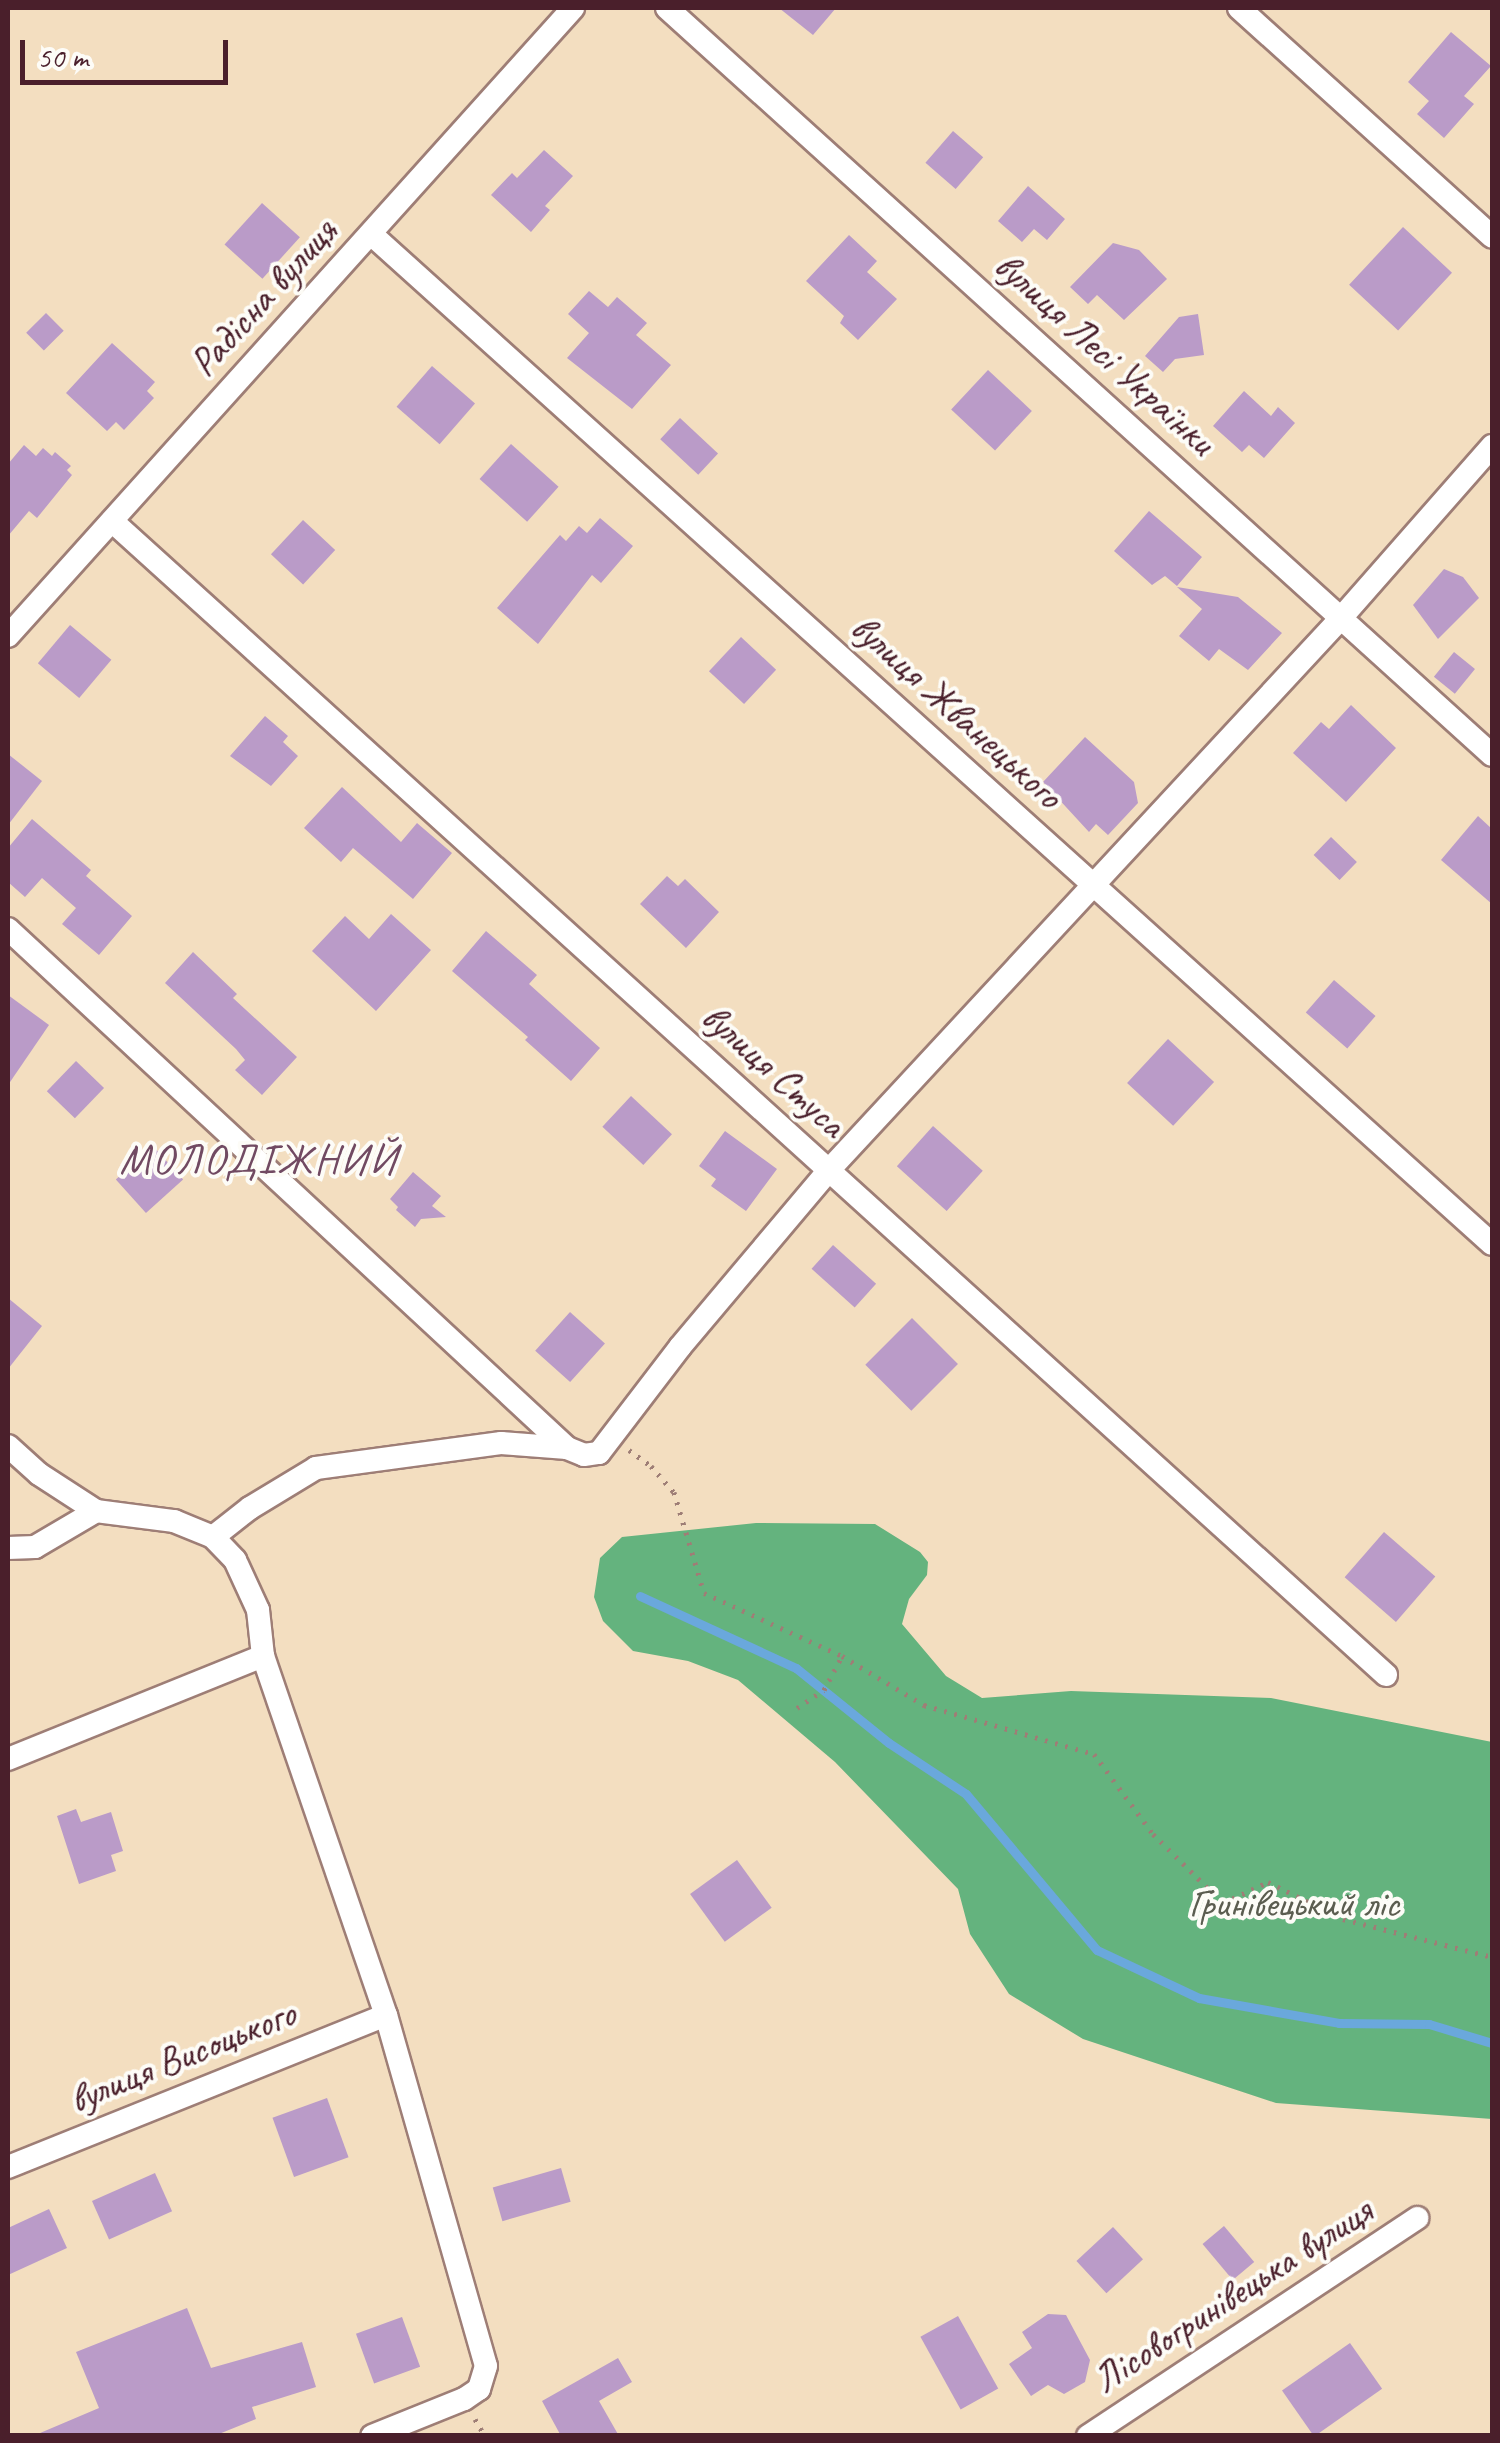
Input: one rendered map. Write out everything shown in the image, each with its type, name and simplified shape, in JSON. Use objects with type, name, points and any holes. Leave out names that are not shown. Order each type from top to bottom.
[{"type":"street","name":"Радісна вулиця","points":[[8,636],[573,8]]},
{"type":"street","name":"вулиця Лесі Українки","points":[[667,8],[1492,755]]},
{"type":"street","points":[[1238,8],[1492,238]]},
{"type":"street","name":"вулиця Жванецького","points":[[370,234],[1492,1244]]},
{"type":"street","points":[[213,1537],[250,1508],[316,1468],[501,1444],[599,1452],[680,1346],[829,1170],[1342,618],[1492,446]]},
{"type":"street","name":"вулиця Стуса","points":[[112,521],[1386,1675]]},
{"type":"street","points":[[8,929],[576,1452]]},
{"type":"street","points":[[8,1446],[39,1474],[96,1511],[174,1521],[213,1537],[235,1560],[258,1610],[263,1656],[386,2015],[486,2366],[480,2389],[464,2399],[372,2436]]},
{"type":"street","points":[[8,1548],[35,1547],[96,1511]]},
{"type":"street","points":[[8,1758],[263,1656]]},
{"type":"street","name":"вулиця Висоцького","points":[[8,2167],[386,2015]]},
{"type":"street","name":"Лісовогринівецька вулиця","points":[[1088,2436],[1417,2218]]},
{"type":"path","points":[[611,1438],[651,1466],[674,1492],[704,1593],[842,1656],[924,1705],[1094,1754],[1153,1834],[1223,1903],[1268,1882],[1343,1919],[1492,1957]]},
{"type":"path","points":[[797,1708],[824,1690],[842,1656]]},
{"type":"green space","name":"Гринівецький ліс","points":[[756,1523],[875,1524],[920,1552],[928,1562],[927,1575],[909,1599],[902,1624],[946,1676],[982,1698],[1071,1691],[1271,1698],[1492,1742],[1492,2119],[1276,2103],[1083,2039],[1009,1994],[970,1934],[958,1889],[835,1762],[738,1680],[688,1661],[633,1651],[603,1621],[594,1597],[600,1558],[622,1537]]},
{"type":"building","points":[[779,8],[836,8],[813,35]]},
{"type":"building","points":[[1451,32],[1491,66],[1464,96],[1474,104],[1444,138],[1417,114],[1429,101],[1408,82]]},
{"type":"building","points":[[953,131],[983,157],[956,189],[925,163]]},
{"type":"building","points":[[544,150],[573,176],[545,206],[550,210],[531,232],[491,195],[512,173],[517,178]]},
{"type":"building","points":[[1028,186],[1065,219],[1047,240],[1034,229],[1022,242],[998,221]]},
{"type":"building","points":[[262,203],[300,237],[262,279],[225,245]]},
{"type":"building","points":[[1403,227],[1452,273],[1398,330],[1349,285]]},
{"type":"building","points":[[849,235],[877,261],[867,272],[897,299],[858,340],[840,323],[844,316],[806,281]]},
{"type":"building","points":[[1113,243],[1139,250],[1167,279],[1124,320],[1097,295],[1088,304],[1070,287]]},
{"type":"building","points":[[589,291],[608,307],[617,297],[647,323],[636,335],[671,365],[632,409],[567,358],[589,333],[568,314]]},
{"type":"building","points":[[46,313],[64,331],[44,350],[26,333]]},
{"type":"building","points":[[1198,314],[1204,355],[1175,359],[1163,372],[1145,356],[1179,317]]},
{"type":"building","points":[[112,343],[155,382],[147,391],[154,398],[124,430],[116,422],[107,431],[66,393]]},
{"type":"building","points":[[432,366],[475,403],[440,444],[397,407]]},
{"type":"building","points":[[988,370],[1032,411],[995,450],[951,409]]},
{"type":"building","points":[[1244,391],[1271,416],[1278,407],[1295,423],[1264,458],[1249,445],[1242,452],[1213,426]]},
{"type":"building","points":[[680,418],[718,453],[698,475],[660,439]]},
{"type":"building","points":[[511,444],[559,487],[527,522],[480,479]]},
{"type":"building","points":[[24,445],[36,456],[43,448],[52,456],[55,452],[71,466],[67,470],[72,475],[37,518],[29,511],[8,536],[8,464]]},
{"type":"building","points":[[1149,511],[1202,557],[1177,586],[1165,576],[1152,585],[1114,551]]},
{"type":"building","points":[[600,518],[633,546],[601,583],[592,575],[538,644],[497,608],[560,535],[566,541],[579,526],[587,533]]},
{"type":"building","points":[[303,520],[335,550],[303,584],[271,554]]},
{"type":"building","points":[[1444,569],[1463,577],[1479,598],[1438,639],[1413,605]]},
{"type":"building","points":[[1177,587],[1238,597],[1282,633],[1248,670],[1219,649],[1209,661],[1179,636],[1202,609]]},
{"type":"building","points":[[70,625],[111,660],[79,698],[38,663]]},
{"type":"building","points":[[741,637],[776,670],[744,704],[709,671]]},
{"type":"building","points":[[1454,652],[1475,669],[1455,694],[1434,677]]},
{"type":"building","points":[[1351,705],[1396,748],[1346,802],[1293,753],[1321,722],[1329,729]]},
{"type":"building","points":[[265,716],[288,736],[283,742],[298,756],[271,786],[230,756]]},
{"type":"building","points":[[1085,737],[1134,782],[1138,803],[1108,835],[1096,824],[1089,832],[1043,782]]},
{"type":"building","points":[[8,754],[42,781],[8,825]]},
{"type":"building","points":[[342,787],[401,842],[417,823],[452,853],[413,899],[353,848],[341,862],[304,828]]},
{"type":"building","points":[[1478,816],[1492,829],[1492,904],[1441,860]]},
{"type":"building","points":[[32,819],[91,870],[86,876],[132,916],[99,955],[62,924],[76,908],[42,878],[25,897],[8,882],[8,848]]},
{"type":"building","points":[[1331,837],[1357,862],[1340,880],[1314,855]]},
{"type":"building","points":[[667,876],[678,886],[685,879],[719,912],[686,948],[640,904]]},
{"type":"building","points":[[391,914],[431,950],[376,1011],[312,951],[345,916],[369,939]]},
{"type":"building","points":[[486,931],[537,975],[529,984],[600,1048],[571,1081],[525,1040],[528,1037],[452,971]]},
{"type":"building","points":[[193,952],[237,994],[233,998],[297,1057],[262,1095],[235,1070],[245,1060],[236,1049],[165,983]]},
{"type":"building","points":[[1334,980],[1376,1016],[1347,1049],[1306,1012]]},
{"type":"building","points":[[8,995],[49,1025],[8,1085]]},
{"type":"building","points":[[1168,1039],[1214,1082],[1173,1126],[1127,1083]]},
{"type":"building","points":[[76,1061],[104,1088],[75,1118],[47,1091]]},
{"type":"building","points":[[631,1096],[672,1134],[643,1165],[602,1127]]},
{"type":"building","points":[[933,1126],[983,1171],[947,1211],[897,1166]]},
{"type":"building","points":[[725,1131],[777,1169],[746,1211],[711,1186],[716,1179],[699,1166]]},
{"type":"building","points":[[153,1146],[183,1179],[146,1213],[116,1179]]},
{"type":"building","points":[[413,1172],[441,1196],[432,1206],[446,1217],[421,1219],[415,1227],[396,1210],[398,1207],[390,1199]]},
{"type":"building","points":[[833,1245],[876,1284],[855,1308],[812,1269]]},
{"type":"building","points":[[8,1298],[42,1326],[8,1369]]},
{"type":"building","points":[[570,1312],[605,1343],[570,1382],[535,1351]]},
{"type":"building","points":[[912,1318],[958,1364],[911,1411],[865,1365]]},
{"type":"building","points":[[1384,1532],[1435,1577],[1396,1622],[1345,1577]]},
{"type":"building","points":[[76,1809],[81,1822],[111,1812],[123,1851],[111,1855],[116,1871],[79,1884],[57,1816]]},
{"type":"building","points":[[737,1860],[772,1908],[725,1942],[690,1894]]},
{"type":"building","points":[[327,2098],[349,2157],[294,2177],[272,2118]]},
{"type":"building","points":[[561,2168],[571,2202],[502,2221],[493,2188]]},
{"type":"building","points":[[155,2173],[172,2211],[109,2239],[92,2201]]},
{"type":"building","points":[[49,2209],[67,2248],[8,2275],[8,2228]]},
{"type":"building","points":[[1224,2226],[1254,2262],[1233,2280],[1203,2244]]},
{"type":"building","points":[[1113,2227],[1143,2259],[1106,2293],[1076,2261]]},
{"type":"building","points":[[187,2308],[211,2368],[302,2342],[316,2387],[252,2407],[256,2419],[214,2436],[33,2436],[99,2408],[76,2352]]},
{"type":"building","points":[[1048,2314],[1066,2315],[1090,2360],[1085,2382],[1064,2394],[1048,2385],[1031,2396],[1009,2364],[1032,2348],[1022,2332]]},
{"type":"building","points":[[958,2316],[998,2389],[961,2409],[920,2337]]},
{"type":"building","points":[[402,2317],[420,2367],[374,2384],[356,2334]]},
{"type":"building","points":[[1350,2343],[1382,2389],[1315,2436],[1282,2391]]},
{"type":"building","points":[[618,2358],[632,2382],[599,2401],[619,2436],[561,2436],[542,2401]]},
{"type":"waterway","points":[[640,1596],[796,1668],[889,1743],[966,1794],[1097,1950],[1199,1998],[1339,2023],[1429,2024],[1492,2043]]},
{"type":"district","name":"МОЛОДІЖНИЙ","points":[[259,1160]]}]
